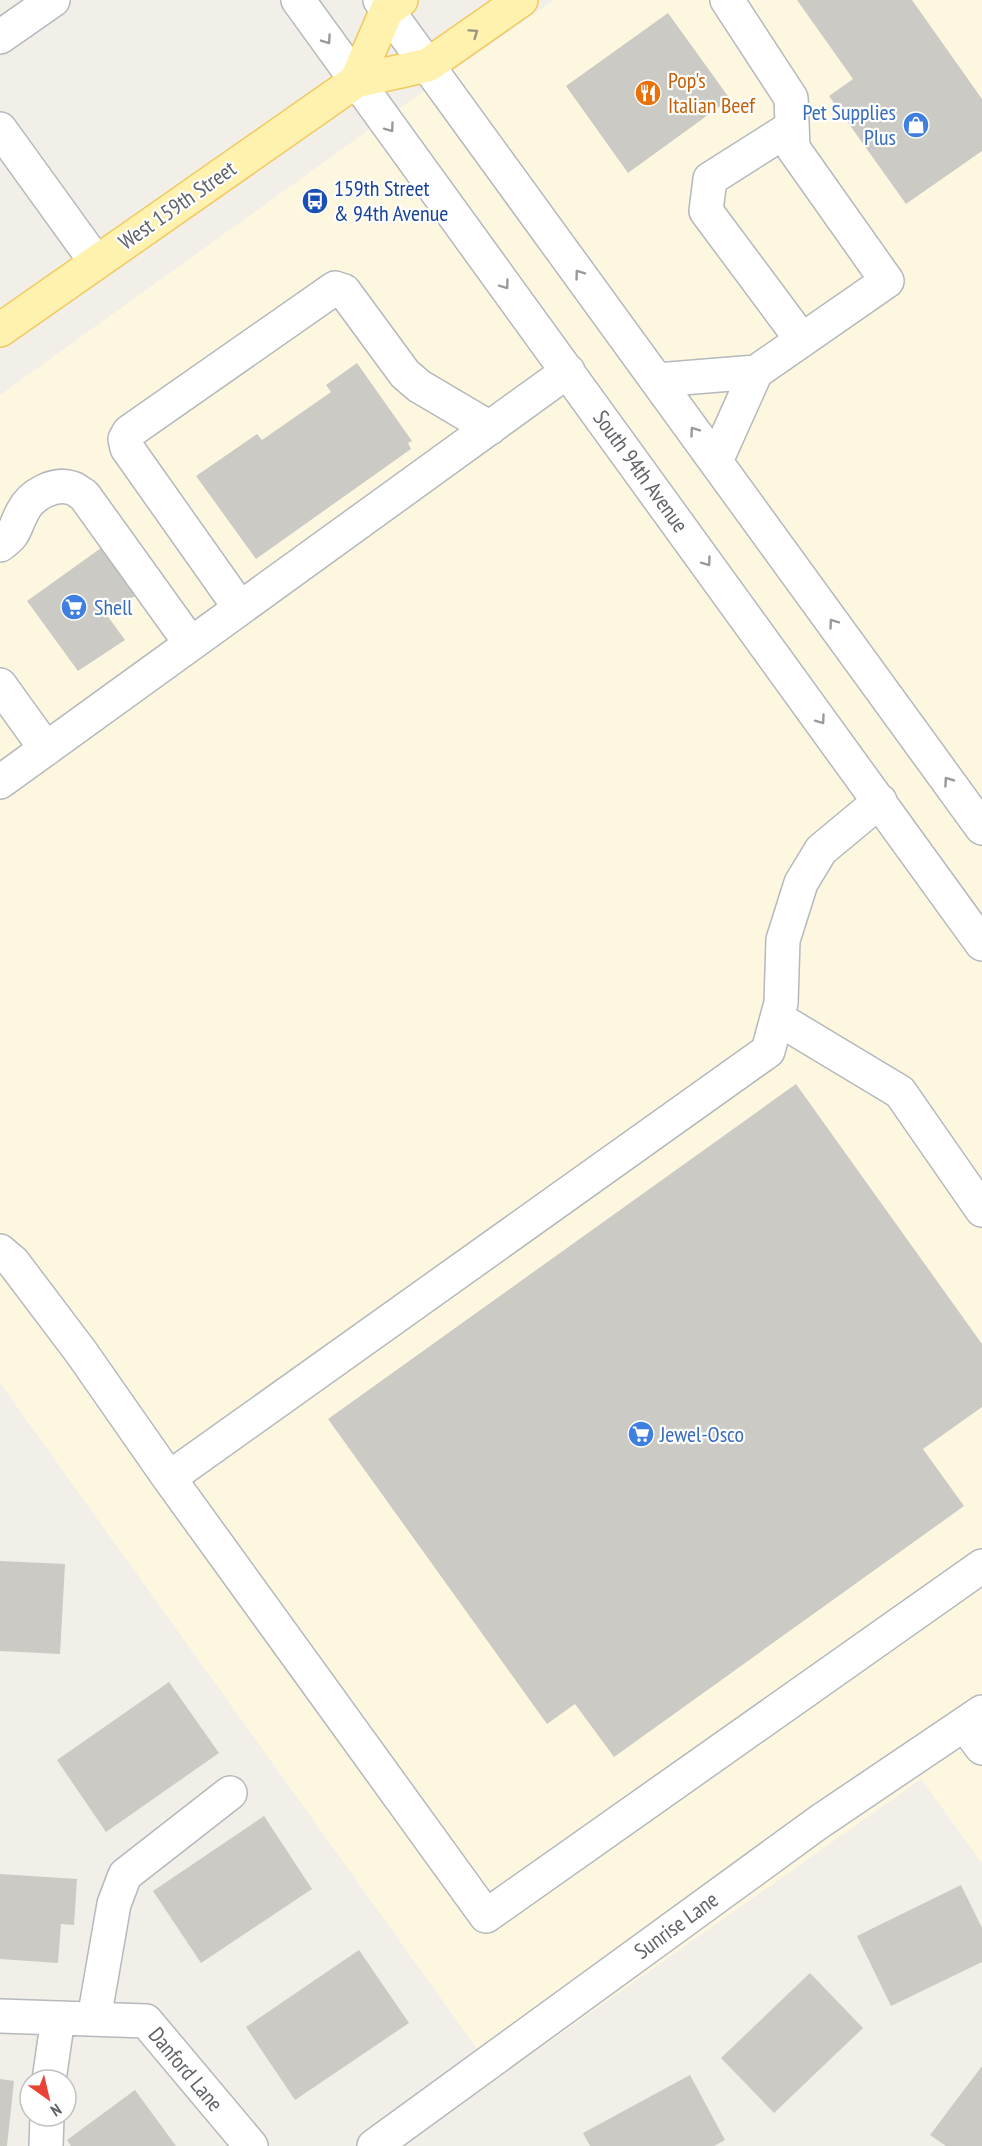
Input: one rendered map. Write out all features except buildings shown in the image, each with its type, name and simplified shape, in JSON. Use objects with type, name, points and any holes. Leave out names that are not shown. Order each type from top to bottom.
[{"type":"main road","name":"West 159th Street","points":[[0,330],[356,81],[428,65],[521,0]]},
{"type":"main road","points":[[356,81],[390,3]]},
{"type":"street","points":[[0,37],[53,0]]},
{"type":"street","name":"South 94th Avenue","points":[[298,0],[982,944]]},
{"type":"street","points":[[657,380],[756,372],[887,281],[793,148],[791,99],[727,0]]},
{"type":"street","points":[[390,3],[428,65],[982,828]]},
{"type":"street","points":[[792,127],[710,179],[706,211],[802,340]]},
{"type":"street","points":[[0,129],[96,262]]},
{"type":"street","points":[[240,608],[126,448],[125,439],[129,432],[335,288],[344,291],[405,374],[419,386],[490,428]]},
{"type":"street","points":[[0,782],[568,371]]},
{"type":"street","points":[[716,462],[756,372]]},
{"type":"street","points":[[0,545],[13,536],[23,509],[30,501],[44,491],[58,486],[71,488],[84,495],[191,644]]},
{"type":"street","points":[[0,685],[46,749]]},
{"type":"street","points":[[169,1478],[768,1051],[781,1003],[783,940],[801,883],[821,850],[880,801]]},
{"type":"street","points":[[777,1018],[900,1092],[982,1210]]},
{"type":"street","points":[[0,1251],[13,1262],[81,1352],[169,1478],[486,1916],[982,1566]]},
{"type":"street","name":"Sunrise Lane","points":[[374,2146],[819,1822],[976,1728]]},
{"type":"street","points":[[94,2019],[114,1904],[125,1875],[230,1793]]},
{"type":"street","name":"Danford Lane","points":[[0,2016],[146,2021],[251,2146]]},
{"type":"street","points":[[51,2068],[58,2018]]},
{"type":"street","points":[[46,2146],[47,2128]]},
{"type":"shaded area","points":[[554,0],[982,0],[982,1863],[921,1779],[498,2078],[0,1383],[0,395]]},
{"type":"place","name":"Pop's Italian Beef","points":[[648,93]]},
{"type":"place","name":"Pet Supplies Plus","points":[[916,125]]},
{"type":"place","name":"159th Street & 94th Avenue","points":[[315,201]]},
{"type":"place","name":"Shell","points":[[74,607]]},
{"type":"place","name":"Jewel-Osco","points":[[641,1434]]}]
